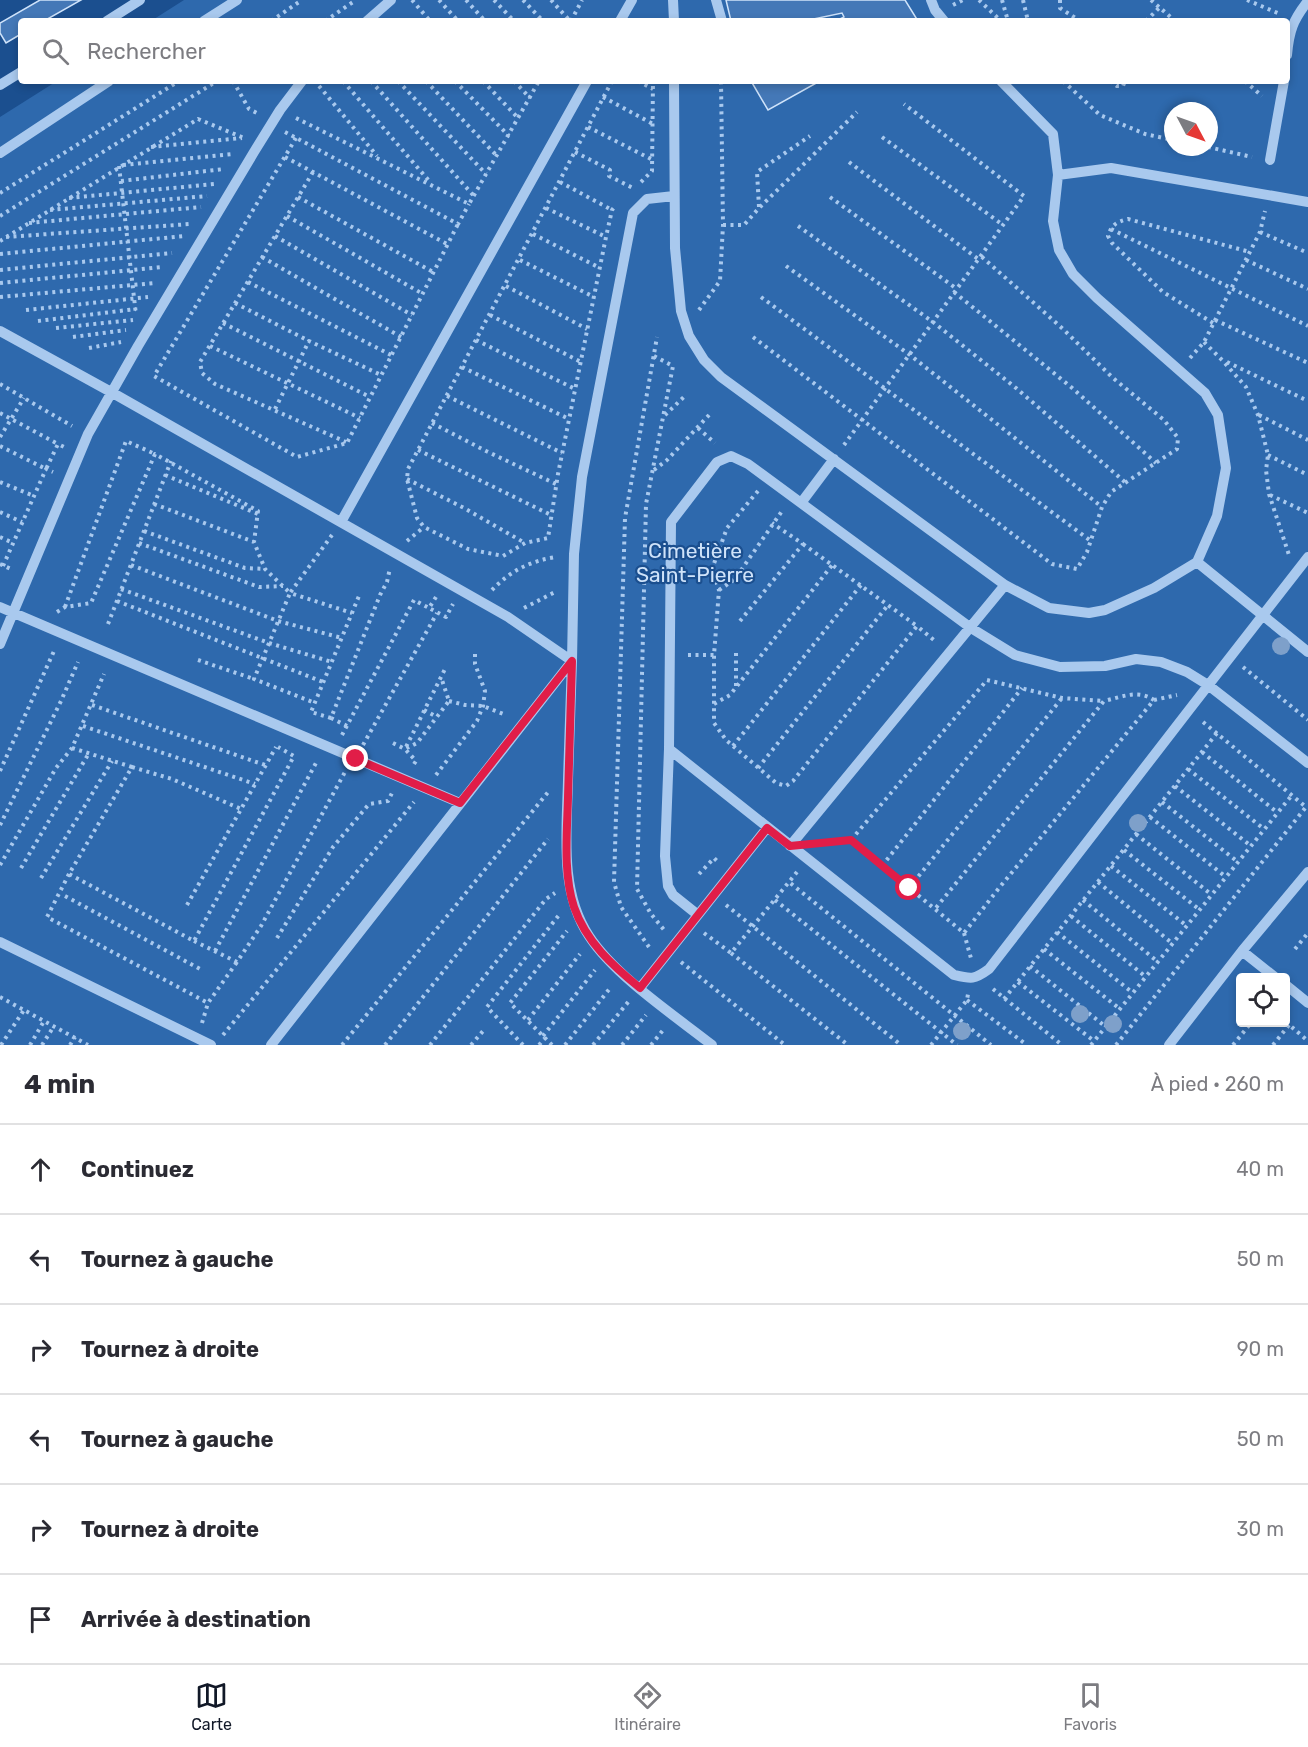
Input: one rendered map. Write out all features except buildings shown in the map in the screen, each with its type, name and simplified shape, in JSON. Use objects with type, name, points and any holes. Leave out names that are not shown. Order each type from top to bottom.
[{"type":"street","points":[[112,18],[140,0]]},
{"type":"street","points":[[209,18],[237,0]]},
{"type":"street","points":[[370,18],[391,0]]},
{"type":"street","points":[[622,18],[632,0]]},
{"type":"street","points":[[674,0],[674,18]]},
{"type":"street","points":[[716,0],[721,18]]},
{"type":"street","points":[[931,0],[942,18]]},
{"type":"street","points":[[1290,30],[1294,20],[1308,1]]},
{"type":"street","points":[[0,85],[18,74]]},
{"type":"street","points":[[0,153],[104,84]]},
{"type":"street","points":[[0,644],[88,434],[245,166],[280,110],[300,84]]},
{"type":"street","points":[[341,522],[584,84]]},
{"type":"street","points":[[674,84],[674,196],[681,311],[688,336],[704,360],[722,377],[1005,585],[1049,608],[1089,613],[1105,609],[1154,588],[1197,562],[1216,516],[1226,468],[1218,415],[1205,393],[1073,274],[1059,250],[1053,221],[1058,176],[1053,134],[1004,84]]},
{"type":"street","points":[[1270,160],[1283,84]]},
{"type":"street","points":[[1058,176],[1111,168],[1308,202]]},
{"type":"street","points":[[674,196],[647,199],[633,213],[582,477],[574,554],[567,840],[572,898],[592,940],[622,973],[712,1045]]},
{"type":"street","points":[[0,331],[508,617],[572,661]]},
{"type":"street","points":[[695,919],[673,895],[668,886],[665,856],[669,749],[671,522],[717,462],[729,456],[747,464],[971,628],[1015,655],[1060,666],[1105,666],[1136,659],[1161,662],[1187,672],[1208,685],[1308,763]]},
{"type":"street","points":[[797,500],[834,459]]},
{"type":"street","points":[[669,749],[954,975],[970,979],[977,977],[989,969],[1308,557]]},
{"type":"street","points":[[1197,562],[1308,652]]},
{"type":"street","points":[[790,846],[1005,585]]},
{"type":"street","points":[[0,607],[460,803]]},
{"type":"street","points":[[271,1045],[572,661]]},
{"type":"street","points":[[640,988],[767,828]]},
{"type":"street","points":[[1169,1045],[1242,951],[1308,872]]},
{"type":"street","points":[[0,942],[195,1042],[211,1045]]},
{"type":"street","points":[[1242,951],[1270,973]]},
{"type":"street","points":[[1290,988],[1308,1003]]},
{"type":"path","points":[[275,18],[302,0]]},
{"type":"path","points":[[329,18],[356,0]]},
{"type":"path","points":[[412,0],[427,18]]},
{"type":"path","points":[[439,0],[455,18]]},
{"type":"path","points":[[466,0],[482,18]]},
{"type":"path","points":[[494,0],[511,18]]},
{"type":"path","points":[[522,0],[540,18]]},
{"type":"path","points":[[551,0],[567,18]]},
{"type":"path","points":[[980,0],[998,18]]},
{"type":"path","points":[[1002,0],[1007,18]]},
{"type":"path","points":[[1023,0],[1027,18]]},
{"type":"path","points":[[1059,0],[1060,8],[1075,18]]},
{"type":"path","points":[[1152,0],[1172,18]]},
{"type":"path","points":[[1247,0],[1289,18]]},
{"type":"path","points":[[572,18],[580,1]]},
{"type":"path","points":[[1149,18],[1160,7]]},
{"type":"path","points":[[1290,18],[1294,20]]},
{"type":"path","points":[[0,193],[174,84]]},
{"type":"path","points":[[0,216],[212,84]]},
{"type":"path","points":[[236,84],[249,109],[296,138],[458,224]]},
{"type":"path","points":[[316,84],[379,159]]},
{"type":"path","points":[[346,84],[433,186]]},
{"type":"path","points":[[374,84],[474,195]]},
{"type":"path","points":[[401,84],[486,174]]},
{"type":"path","points":[[429,84],[497,156]]},
{"type":"path","points":[[458,84],[509,137]]},
{"type":"path","points":[[486,84],[518,118]]},
{"type":"path","points":[[517,84],[530,98]]},
{"type":"path","points":[[296,138],[154,376],[297,457],[347,442],[447,244],[537,84]]},
{"type":"path","points":[[610,84],[408,469],[407,479],[417,518],[424,527],[468,549],[503,556],[525,543],[548,538],[556,484],[606,237],[612,210],[619,203]]},
{"type":"path","points":[[644,84],[653,89]]},
{"type":"path","points":[[626,196],[652,171],[653,84]]},
{"type":"path","points":[[686,327],[720,281],[723,225],[721,84]]},
{"type":"path","points":[[1066,84],[1100,115],[1145,134],[1164,138]]},
{"type":"path","points":[[603,97],[653,124]]},
{"type":"path","points":[[834,459],[1024,196],[904,104]]},
{"type":"path","points":[[280,110],[469,204]]},
{"type":"path","points":[[723,225],[744,225],[857,112]]},
{"type":"path","points":[[0,241],[198,119],[243,138],[256,148]]},
{"type":"path","points":[[588,127],[652,160]]},
{"type":"path","points":[[759,208],[758,172],[810,136]]},
{"type":"path","points":[[882,137],[1003,225]]},
{"type":"path","points":[[150,147],[243,138]]},
{"type":"path","points":[[119,166],[256,148]]},
{"type":"path","points":[[1218,149],[1270,160]]},
{"type":"path","points":[[575,152],[610,170],[609,176],[634,189]]},
{"type":"path","points":[[285,157],[447,244]]},
{"type":"path","points":[[753,337],[1052,564],[1077,569],[1087,552],[1102,507],[1111,492],[1177,449],[1178,438],[1164,420],[1113,378],[1064,329],[980,257],[849,162]]},
{"type":"path","points":[[73,337],[137,329],[119,166]]},
{"type":"path","points":[[121,181],[245,166]]},
{"type":"path","points":[[313,172],[200,362],[202,373],[215,384],[347,442]]},
{"type":"path","points":[[560,182],[612,210]]},
{"type":"path","points":[[68,198],[236,183]]},
{"type":"path","points":[[49,210],[229,195]]},
{"type":"path","points":[[298,197],[433,272]]},
{"type":"path","points":[[830,197],[956,291],[1071,387],[1156,463]]},
{"type":"path","points":[[28,223],[222,205]]},
{"type":"path","points":[[546,208],[606,237]]},
{"type":"path","points":[[287,216],[423,294]]},
{"type":"path","points":[[1250,252],[1128,219],[1116,222],[1108,236],[1112,243],[1162,292],[1214,322],[1308,363]]},
{"type":"path","points":[[6,237],[212,222]]},
{"type":"path","points":[[798,226],[933,322],[1016,388],[1126,483]]},
{"type":"path","points":[[1111,229],[1308,326]]},
{"type":"path","points":[[1179,369],[1204,342],[1260,232],[1308,253]]},
{"type":"path","points":[[0,254],[206,234]]},
{"type":"path","points":[[533,234],[600,268]]},
{"type":"path","points":[[275,236],[412,315]]},
{"type":"path","points":[[0,270],[195,250]]},
{"type":"path","points":[[262,257],[401,337]]},
{"type":"path","points":[[519,260],[594,297]]},
{"type":"path","points":[[1246,260],[1308,289]]},
{"type":"path","points":[[0,283],[187,264]]},
{"type":"path","points":[[786,266],[910,355],[1102,507]]},
{"type":"path","points":[[0,297],[177,281]]},
{"type":"path","points":[[248,282],[391,355]]},
{"type":"path","points":[[506,286],[587,329]]},
{"type":"path","points":[[26,310],[168,296]]},
{"type":"path","points":[[761,297],[1091,541]]},
{"type":"path","points":[[235,303],[381,375]]},
{"type":"path","points":[[38,321],[161,307]]},
{"type":"path","points":[[490,315],[581,362]]},
{"type":"path","points":[[56,328],[136,320]]},
{"type":"path","points":[[223,323],[370,397]]},
{"type":"path","points":[[657,337],[625,518],[614,882],[621,907],[649,947],[665,956],[785,1045]]},
{"type":"path","points":[[89,348],[138,339],[138,346]]},
{"type":"path","points":[[476,340],[575,389]]},
{"type":"path","points":[[275,409],[309,341]]},
{"type":"path","points":[[1204,342],[1246,387],[1258,415],[1268,455],[1266,470],[1269,494],[1290,557]]},
{"type":"path","points":[[210,346],[360,418]]},
{"type":"path","points":[[654,356],[673,366],[646,504],[636,889],[651,914],[677,941]]},
{"type":"path","points":[[1223,360],[1308,400]]},
{"type":"path","points":[[462,367],[569,419]]},
{"type":"path","points":[[0,384],[88,434]]},
{"type":"path","points":[[664,417],[687,395]]},
{"type":"path","points":[[447,396],[562,453]]},
{"type":"path","points":[[0,437],[24,398]]},
{"type":"path","points":[[0,413],[79,455]]},
{"type":"path","points":[[654,470],[667,460],[710,414]]},
{"type":"path","points":[[1258,415],[1308,440]]},
{"type":"path","points":[[432,423],[556,484]]},
{"type":"path","points":[[65,607],[126,441],[171,461],[258,511],[254,542],[265,569],[290,592],[352,613]]},
{"type":"path","points":[[3,566],[58,444]]},
{"type":"path","points":[[0,446],[69,479]]},
{"type":"path","points":[[418,450],[551,515]]},
{"type":"path","points":[[62,654],[37,640],[39,624],[65,607],[92,603],[155,454]]},
{"type":"path","points":[[1268,455],[1308,475]]},
{"type":"path","points":[[108,624],[171,461]]},
{"type":"path","points":[[165,475],[258,514]]},
{"type":"path","points":[[407,479],[525,543]]},
{"type":"path","points":[[768,479],[728,528],[712,569],[719,590],[714,656],[714,723],[733,747],[776,783],[786,786],[793,781],[917,626]]},
{"type":"path","points":[[0,482],[34,496]]},
{"type":"path","points":[[1269,494],[1308,513]]},
{"type":"path","points":[[719,590],[735,579],[772,523],[797,500]]},
{"type":"path","points":[[154,504],[254,542]]},
{"type":"path","points":[[0,512],[22,522]]},
{"type":"path","points":[[254,679],[290,592],[341,522]]},
{"type":"path","points":[[772,523],[833,564],[950,652]]},
{"type":"path","points":[[331,718],[387,582],[393,552],[424,527]]},
{"type":"path","points":[[144,531],[245,568],[265,569]]},
{"type":"path","points":[[0,537],[13,543]]},
{"type":"path","points":[[139,543],[259,587],[283,586]]},
{"type":"path","points":[[740,621],[803,544]]},
{"type":"path","points":[[480,601],[512,572],[539,560],[574,554]]},
{"type":"path","points":[[714,704],[730,695],[833,564]]},
{"type":"path","points":[[131,565],[278,621],[342,638]]},
{"type":"path","points":[[508,617],[574,582]]},
{"type":"path","points":[[733,747],[861,585]]},
{"type":"path","points":[[121,589],[269,643],[332,662]]},
{"type":"path","points":[[347,726],[311,712],[359,596]]},
{"type":"path","points":[[215,951],[329,747],[347,726],[414,600],[429,608]]},
{"type":"path","points":[[117,601],[324,682]]},
{"type":"path","points":[[758,768],[888,604]]},
{"type":"path","points":[[195,1042],[208,1003],[261,926],[437,613]]},
{"type":"path","points":[[223,1036],[426,788],[477,721],[483,706],[485,691],[475,664],[475,650]]},
{"type":"path","points":[[0,771],[54,651]]},
{"type":"path","points":[[736,651],[736,687]]},
{"type":"path","points":[[701,655],[714,656]]},
{"type":"path","points":[[1230,656],[1308,720]]},
{"type":"path","points":[[70,658],[87,666]]},
{"type":"path","points":[[198,660],[315,703]]},
{"type":"path","points":[[0,825],[62,701],[78,662]]},
{"type":"path","points":[[405,748],[446,667]]},
{"type":"path","points":[[0,865],[56,768],[72,748],[83,726],[105,674],[96,670]]},
{"type":"path","points":[[441,676],[449,701]]},
{"type":"path","points":[[790,846],[851,840],[987,680],[1062,698],[1104,701],[1134,694],[1146,695],[1154,700],[964,933]]},
{"type":"path","points":[[882,866],[1022,688]]},
{"type":"path","points":[[909,888],[1062,698]]},
{"type":"path","points":[[449,701],[483,706],[524,723]]},
{"type":"path","points":[[405,748],[417,743],[449,701]]},
{"type":"path","points":[[935,909],[1104,701]]},
{"type":"path","points":[[92,705],[266,765]]},
{"type":"path","points":[[424,710],[437,717]]},
{"type":"path","points":[[1116,1045],[1306,807],[1188,710]]},
{"type":"path","points":[[83,726],[255,784]]},
{"type":"path","points":[[1004,999],[1217,733]]},
{"type":"path","points":[[194,941],[294,756],[266,742]]},
{"type":"path","points":[[277,938],[333,847],[369,804],[388,801],[401,778],[416,761],[405,748],[393,743]]},
{"type":"path","points":[[187,905],[276,747]]},
{"type":"path","points":[[72,748],[172,780],[241,809]]},
{"type":"path","points":[[1202,752],[1278,813]]},
{"type":"path","points":[[21,868],[89,753]]},
{"type":"path","points":[[41,878],[112,761]]},
{"type":"path","points":[[132,767],[46,917],[208,1003]]},
{"type":"path","points":[[342,1045],[569,768]]},
{"type":"path","points":[[1188,769],[1264,829]]},
{"type":"path","points":[[1175,786],[1251,846]]},
{"type":"path","points":[[1018,982],[1093,1043],[1292,795]]},
{"type":"path","points":[[1162,802],[1238,862]]},
{"type":"path","points":[[385,1045],[567,815]]},
{"type":"path","points":[[1150,817],[1226,877]]},
{"type":"path","points":[[1136,834],[1212,895]]},
{"type":"path","points":[[851,840],[964,933],[977,977],[1062,1045]]},
{"type":"path","points":[[1124,850],[1200,910]]},
{"type":"path","points":[[731,953],[808,860]]},
{"type":"path","points":[[1111,866],[1187,926]]},
{"type":"path","points":[[69,874],[237,962]]},
{"type":"path","points":[[789,882],[992,1045]]},
{"type":"path","points":[[1098,882],[1173,944]]},
{"type":"path","points":[[430,1045],[546,899],[570,884]]},
{"type":"path","points":[[714,895],[901,1045]]},
{"type":"path","points":[[65,896],[200,969]]},
{"type":"path","points":[[523,1045],[487,1007],[572,898]]},
{"type":"path","points":[[775,900],[957,1045]]},
{"type":"path","points":[[1083,900],[1158,962]]},
{"type":"path","points":[[552,1045],[510,1003],[579,916]]},
{"type":"path","points":[[1071,916],[1146,977]]},
{"type":"path","points":[[695,919],[731,953],[848,1045]]},
{"type":"path","points":[[1058,932],[1133,993]]},
{"type":"path","points":[[1295,949],[1308,933]]},
{"type":"path","points":[[528,1020],[592,940]]},
{"type":"path","points":[[1044,949],[1120,1009]]},
{"type":"path","points":[[539,1045],[606,957]]},
{"type":"path","points":[[1030,966],[1106,1027]]},
{"type":"path","points":[[565,1045],[622,973]]},
{"type":"path","points":[[593,1045],[640,988]]},
{"type":"path","points":[[0,997],[85,1044]]},
{"type":"path","points":[[931,1045],[967,1000],[1027,1045]]},
{"type":"path","points":[[622,1045],[657,1001]]},
{"type":"path","points":[[1,1045],[24,1010]]},
{"type":"path","points":[[30,1045],[44,1021]]},
{"type":"path","points":[[42,1045],[54,1026]]},
{"type":"path","points":[[1290,1026],[1308,1041]]},
{"type":"path","points":[[1233,1045],[1248,1027]]},
{"type":"path","points":[[1273,1045],[1285,1027]]},
{"type":"path","points":[[471,1045],[483,1031]]},
{"type":"path","points":[[70,1045],[75,1037]]},
{"type":"green space","name":"Cimetière Saint-Pierre","points":[[184,0],[1308,0],[1308,1045],[0,1045],[0,117],[52,84],[1290,84],[1290,18],[156,18]]},
{"type":"route","points":[[356,759],[460,803],[572,661],[568,879],[574,907],[589,936],[611,964],[640,988],[767,828],[790,846],[851,840],[909,888]]}]
